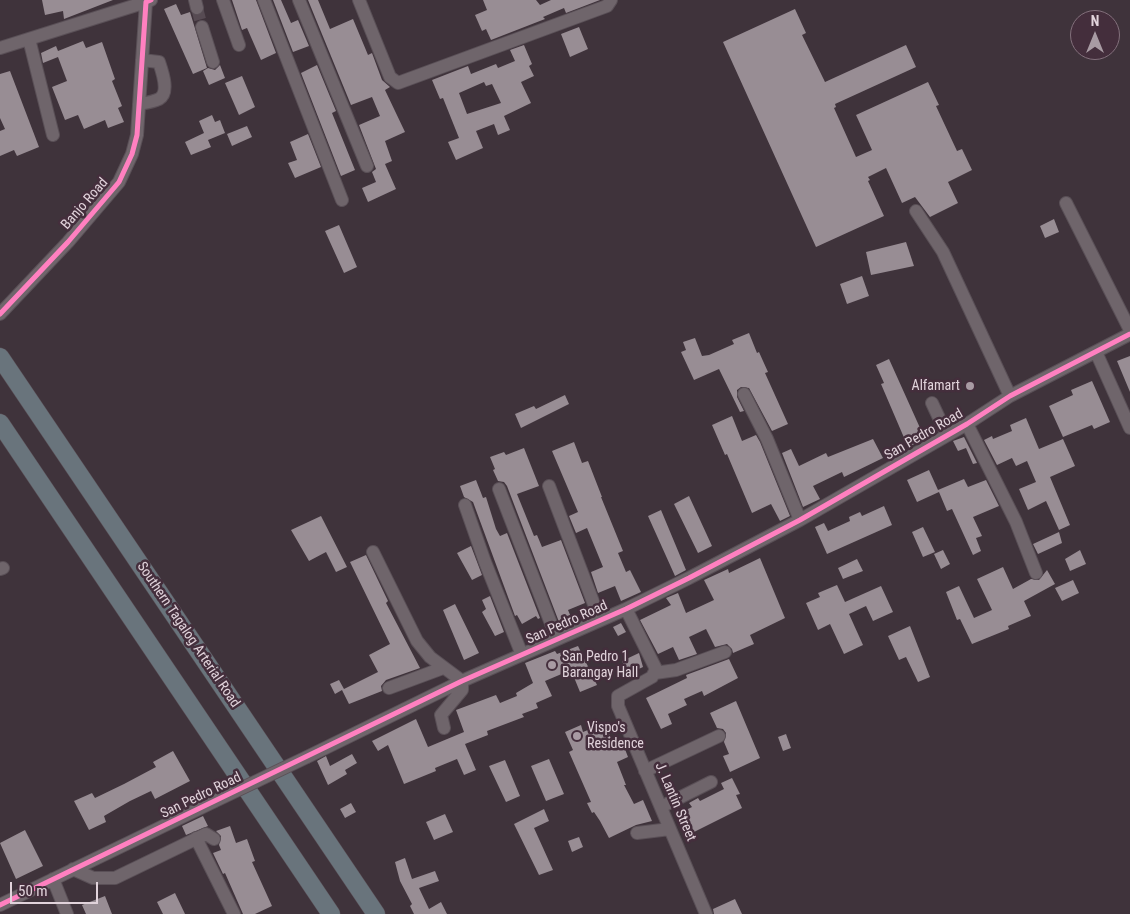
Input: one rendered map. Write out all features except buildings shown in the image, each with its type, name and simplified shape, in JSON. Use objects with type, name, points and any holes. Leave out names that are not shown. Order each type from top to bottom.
[{"type":"highway","name":"Southern Tagalog Arterial Road","points":[[0,357],[376,914]]},
{"type":"highway","points":[[0,423],[330,914]]},
{"type":"street","points":[[223,0],[239,44]]},
{"type":"street","points":[[264,0],[342,200]]},
{"type":"street","points":[[299,0],[367,166]]},
{"type":"street","points":[[359,0],[390,77],[398,83],[607,6],[611,0]]},
{"type":"street","points":[[0,48],[131,3],[149,1]]},
{"type":"street","name":"Banjo Road","points":[[0,314],[68,242],[119,182],[132,154],[137,135],[142,60],[149,1]]},
{"type":"street","points":[[202,27],[213,62]]},
{"type":"street","points":[[29,39],[53,135]]},
{"type":"street","points":[[139,104],[160,99],[164,94],[164,75],[159,62],[142,60]]},
{"type":"street","points":[[1066,203],[1130,330]]},
{"type":"street","points":[[916,211],[943,252],[1010,396]]},
{"type":"street","name":"San Pedro Road","points":[[0,905],[462,681],[626,609],[800,520],[967,424],[1010,396],[1130,334]]},
{"type":"street","points":[[1096,352],[1130,428]]},
{"type":"street","points":[[744,394],[767,438],[800,520]]},
{"type":"street","points":[[932,403],[947,435]]},
{"type":"street","points":[[967,424],[1016,522],[1036,573]]},
{"type":"street","points":[[549,486],[600,620]]},
{"type":"street","points":[[499,489],[557,639]]},
{"type":"street","points":[[465,505],[485,562],[522,655]]},
{"type":"street","points":[[373,552],[416,641],[430,657],[462,681],[462,690],[441,715],[444,728]]},
{"type":"street","points":[[626,609],[656,666],[656,673],[676,670],[725,652]]},
{"type":"street","points":[[389,688],[443,668]]},
{"type":"street","name":"J. Lantin Street","points":[[656,673],[618,696],[617,701],[706,914]]},
{"type":"street","points":[[645,771],[719,736]]},
{"type":"street","points":[[660,807],[711,782]]},
{"type":"street","points":[[637,833],[670,829]]},
{"type":"street","points":[[73,869],[93,878],[115,878],[196,838],[206,834],[214,838]]},
{"type":"street","points":[[196,838],[234,914]]},
{"type":"street","points":[[53,879],[67,914]]},
{"type":"tunnel","points":[[197,8],[202,27]]},
{"type":"cycle path","points":[[0,314],[68,242],[119,182],[132,154],[137,135],[146,2],[151,0]]},
{"type":"cycle path","points":[[0,905],[462,681],[626,609],[689,578],[800,520],[967,424],[1010,396],[1130,334]]},
{"type":"place","name":"Alfamart","points":[[970,386]]},
{"type":"place","name":"San Pedro 1 Barangay Hall","points":[[552,665]]},
{"type":"place","name":"Vispo's Residence","points":[[577,736]]}]
